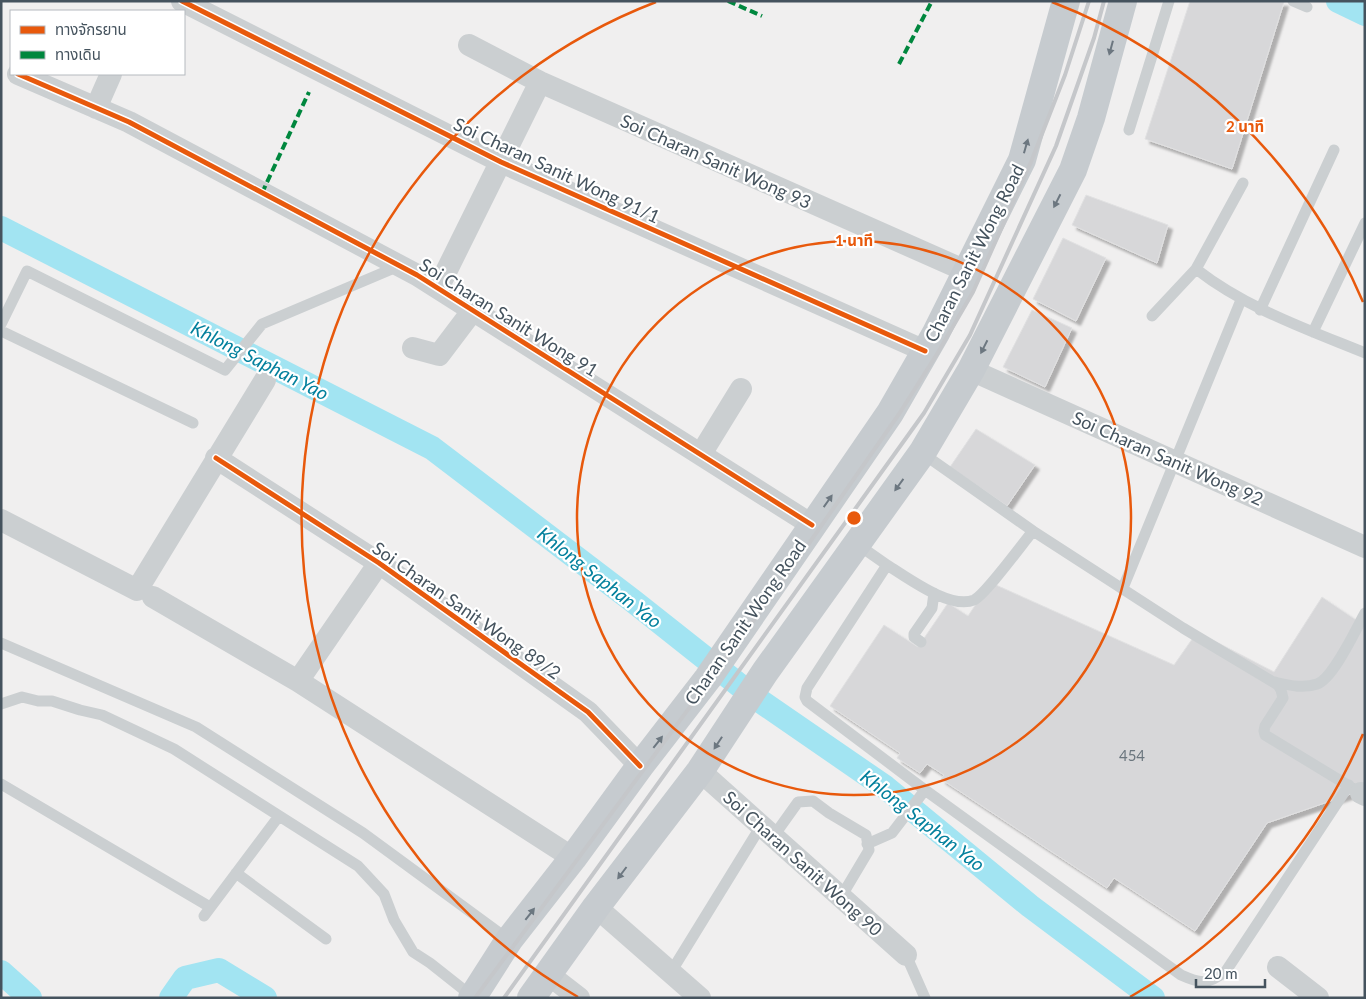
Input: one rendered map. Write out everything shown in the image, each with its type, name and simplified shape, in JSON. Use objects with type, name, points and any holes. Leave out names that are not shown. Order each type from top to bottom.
[{"type":"main road","name":"Charan Sanit Wong Road","points":[[473,998],[509,940],[573,858],[715,668],[890,413],[925,351],[1022,160],[1066,1]]},
{"type":"main road","points":[[531,998],[596,908],[700,771],[752,692],[922,453],[971,370],[1073,170],[1091,118],[1124,1]]},
{"type":"street","name":"Soi Charan Sanit Wong 91/1","points":[[182,1],[501,162],[925,351]]},
{"type":"street","name":"Soi Charan Sanit Wong 93","points":[[469,45],[540,82],[966,271]]},
{"type":"street","name":"Soi Charan Sanit Wong 91","points":[[20,75],[129,122],[400,266],[473,310],[812,525]]},
{"type":"street","points":[[96,108],[111,75]]},
{"type":"street","points":[[438,288],[540,82]]},
{"type":"street","points":[[413,348],[439,355],[473,310]]},
{"type":"street","name":"Soi Charan Sanit Wong 92","points":[[971,370],[1365,547]]},
{"type":"street","points":[[1,520],[137,590],[265,380]]},
{"type":"street","points":[[701,454],[741,389]]},
{"type":"street","name":"Soi Charan Sanit Wong 89/2","points":[[216,458],[379,563],[588,712],[640,766]]},
{"type":"street","points":[[298,681],[379,563]]},
{"type":"street","points":[[153,597],[298,681],[573,858]]},
{"type":"street","name":"Soi Charan Sanit Wong 90","points":[[700,771],[906,955]]},
{"type":"street","points":[[596,908],[700,998]]},
{"type":"street","points":[[1278,967],[1318,998]]},
{"type":"street","points":[[548,974],[579,998]]},
{"type":"lane","points":[[1129,130],[1169,1]]},
{"type":"lane","points":[[1293,1],[1307,7]]},
{"type":"lane","points":[[1260,310],[1334,150]]},
{"type":"lane","points":[[1152,316],[1196,269],[1243,184]]},
{"type":"lane","points":[[1313,332],[1365,223]]},
{"type":"lane","points":[[1,324],[27,271],[225,370],[262,324],[400,266]]},
{"type":"lane","points":[[1196,269],[1218,287],[1260,310],[1365,353]]},
{"type":"lane","points":[[1123,588],[1241,300]]},
{"type":"lane","points":[[1,331],[193,423]]},
{"type":"lane","points":[[887,565],[807,688],[805,697],[811,706],[922,795],[1181,975],[1194,981],[1206,982],[1217,978],[1226,971],[1358,791],[1265,735],[1265,726],[1283,698],[1281,690],[1272,682],[1183,628],[1034,531],[922,453]]},
{"type":"lane","points":[[857,544],[887,565],[934,593],[964,602],[974,600],[988,587],[1034,531]]},
{"type":"lane","points":[[921,642],[914,637],[914,634],[932,608],[934,593]]},
{"type":"lane","points":[[1272,682],[1301,687],[1316,685],[1322,682],[1331,672],[1364,617]]},
{"type":"lane","points":[[1,643],[196,726],[362,833],[509,940]]},
{"type":"lane","points":[[1,704],[22,698],[52,700],[80,710],[102,715],[174,750],[358,866],[384,894],[394,920],[413,952],[430,963],[473,998]]},
{"type":"lane","points":[[1,784],[207,912],[279,816]]},
{"type":"lane","points":[[867,844],[892,833],[922,795]]},
{"type":"lane","points":[[670,972],[767,831],[798,802],[812,801],[866,835],[869,850],[841,897]]},
{"type":"lane","points":[[236,873],[326,939]]},
{"type":"lane","points":[[906,955],[925,998]]},
{"type":"building","points":[[1190,1],[1284,2],[1232,169],[1145,139]]},
{"type":"building","points":[[1086,195],[1168,225],[1157,263],[1072,225]]},
{"type":"building","points":[[1063,238],[1106,258],[1076,321],[1033,299]]},
{"type":"building","points":[[1032,310],[1072,328],[1045,387],[1003,367]]},
{"type":"building","points":[[976,429],[1035,465],[1007,506],[950,467]]},
{"type":"building","points":[[996,585],[1174,665],[1197,632],[1274,672],[1322,597],[1365,626],[1365,789],[1267,823],[1195,931],[1114,878],[1107,888],[941,779],[944,775],[927,764],[920,773],[897,758],[900,753],[830,706],[884,625],[918,647],[948,603],[968,616],[976,604]]},
{"type":"waterway","points":[[1338,1],[1365,14]]},
{"type":"waterway","name":"Khlong Saphan Yao","points":[[1,228],[432,448],[633,601],[753,696],[885,787],[1030,906],[1153,998]]},
{"type":"waterway","points":[[171,998],[185,978],[219,970],[265,998]]},
{"type":"waterway","points":[[1,972],[30,998]]},
{"type":"railway","points":[[475,998],[780,585],[899,414],[937,354],[973,292],[1031,162],[1065,75],[1089,1]]},
{"type":"railway","points":[[504,998],[924,413],[970,335],[1056,146],[1094,38],[1104,1]]},
{"type":"marked path","points":[[728,1],[762,16]]},
{"type":"marked path","points":[[899,64],[932,1]]},
{"type":"marked path","points":[[262,193],[309,92]]},
{"type":"cycle path","points":[[182,1],[501,162],[925,351]]},
{"type":"cycle path","points":[[20,75],[129,122],[417,275],[812,525]]},
{"type":"cycle path","points":[[216,458],[379,563],[588,712],[640,766]]}]
